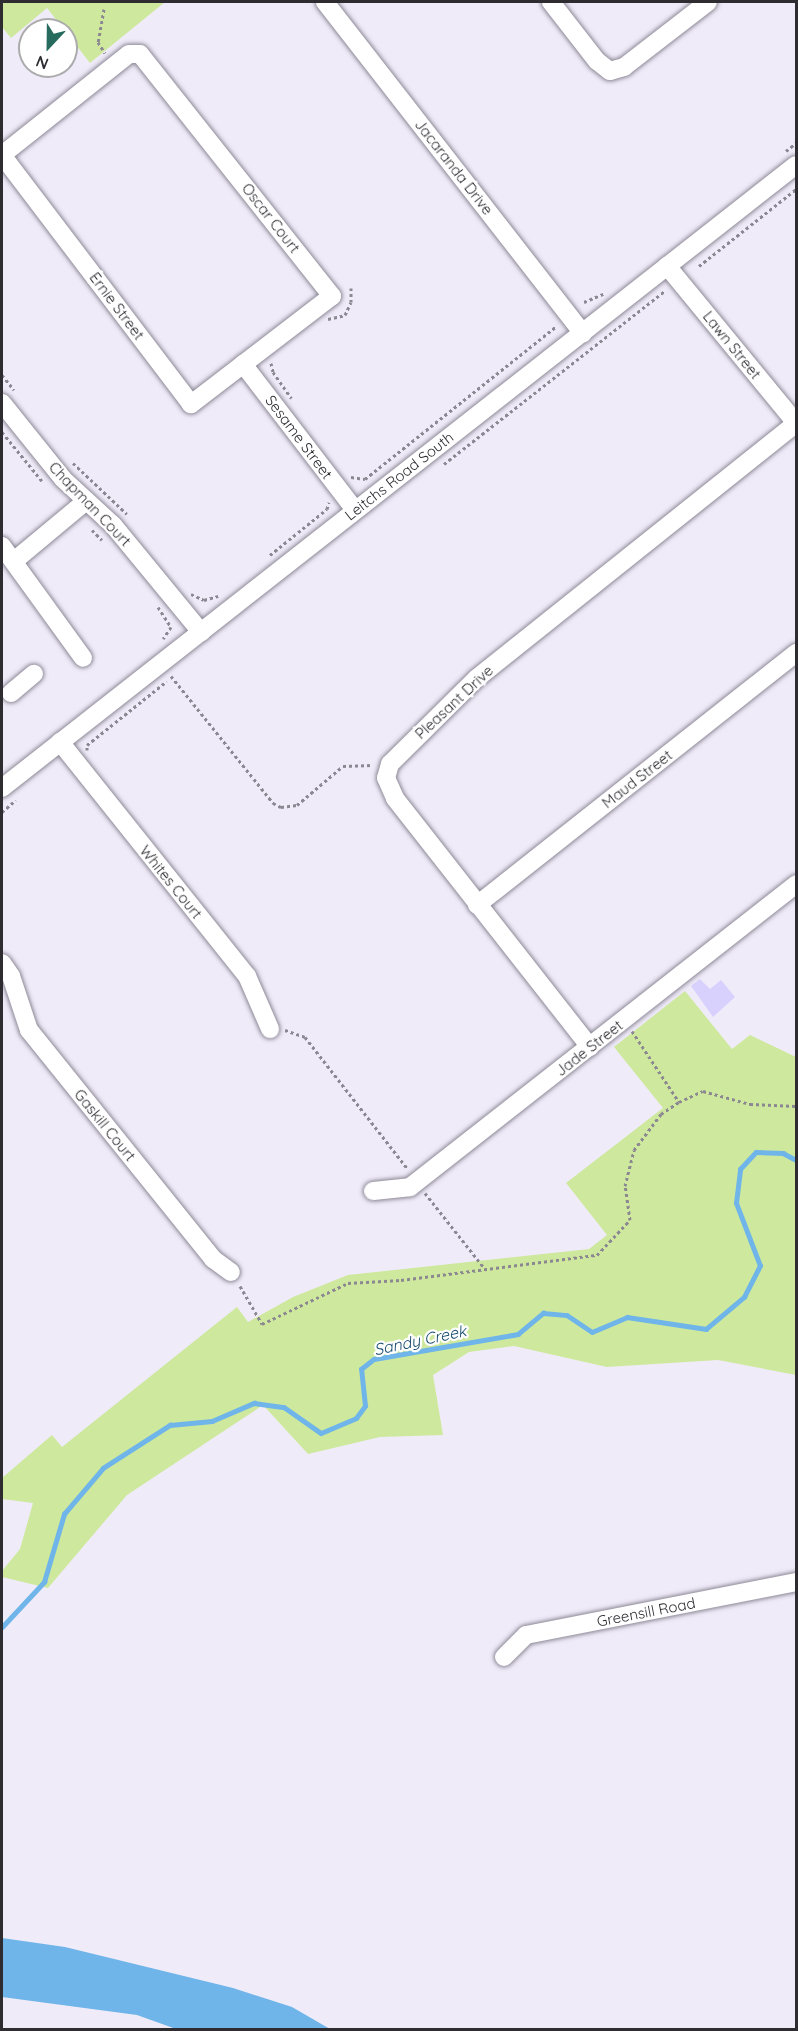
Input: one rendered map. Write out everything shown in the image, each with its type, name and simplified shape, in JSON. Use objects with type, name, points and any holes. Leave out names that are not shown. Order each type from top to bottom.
[{"type":"street","name":"Jacaranda Drive","points":[[325,2],[583,333]]},
{"type":"street","points":[[551,2],[597,61],[610,71],[624,67],[708,2]]},
{"type":"street","name":"Oscar Court","points":[[2,155],[129,54],[140,54],[332,296],[243,364]]},
{"type":"street","name":"Ernie Street","points":[[2,155],[192,404],[243,364]]},
{"type":"street","name":"Leitchs Road South","points":[[2,788],[60,742],[167,670],[201,632],[796,165]]},
{"type":"street","name":"Lawn Street","points":[[668,266],[796,423]]},
{"type":"street","name":"Sesame Street","points":[[243,364],[356,510]]},
{"type":"street","name":"Chapman Court","points":[[9,398],[79,507],[113,525],[201,632]]},
{"type":"street","name":"Pleasant Drive","points":[[390,764],[477,678],[796,423]]},
{"type":"street","points":[[14,561],[79,507]]},
{"type":"street","points":[[2,546],[82,658]]},
{"type":"street","name":"Maud Street","points":[[477,905],[796,653]]},
{"type":"street","points":[[5,691],[34,674]]},
{"type":"street","name":"Whites Court","points":[[60,742],[247,976],[270,1029]]},
{"type":"street","points":[[390,764],[386,778],[395,798],[590,1047]]},
{"type":"street","name":"Jade Street","points":[[373,1191],[410,1187],[624,1020],[793,893]]},
{"type":"street","name":"Gaskill Court","points":[[2,963],[11,976],[29,1030],[213,1259],[231,1272]]},
{"type":"street","name":"Greensill Road","points":[[504,1657],[526,1635],[796,1582]]},
{"type":"path","points":[[104,9],[98,42],[106,55],[110,52]]},
{"type":"path","points":[[699,266],[796,189]]},
{"type":"path","points":[[324,320],[345,315],[351,302],[351,288]]},
{"type":"path","points":[[442,466],[665,291]]},
{"type":"path","points":[[344,472],[354,479],[365,479],[555,331],[559,322]]},
{"type":"path","points":[[276,357],[270,364],[292,399]]},
{"type":"path","points":[[2,375],[9,398]]},
{"type":"path","points":[[2,432],[50,489]]},
{"type":"path","points":[[67,456],[132,520]]},
{"type":"path","points":[[263,560],[327,509],[331,498]]},
{"type":"path","points":[[79,507],[108,547]]},
{"type":"path","points":[[186,588],[204,600],[221,594]]},
{"type":"path","points":[[155,604],[171,627]]},
{"type":"path","points":[[167,670],[273,803],[281,807],[297,805],[343,766],[390,764]]},
{"type":"path","points":[[86,755],[87,745],[167,670],[182,670]]},
{"type":"path","points":[[2,812],[18,798]]},
{"type":"path","points":[[624,1020],[679,1102]]},
{"type":"path","points":[[270,1029],[294,1030],[305,1037],[413,1176]]},
{"type":"path","points":[[231,1272],[262,1324],[348,1283],[597,1255],[630,1220],[625,1186],[634,1150],[661,1114],[679,1102],[703,1091],[750,1104],[796,1106]]},
{"type":"path","points":[[423,1191],[433,1199],[485,1269]]},
{"type":"green space","points":[[2,2],[165,2],[90,63],[78,48],[78,18],[55,18],[47,8],[35,18],[18,18],[18,32],[11,38],[2,27]]},
{"type":"green space","points":[[685,991],[732,1049],[750,1035],[796,1057],[796,1375],[718,1360],[607,1367],[514,1346],[469,1352],[433,1375],[443,1435],[380,1437],[308,1454],[263,1405],[127,1495],[48,1588],[2,1577],[2,1571],[20,1549],[33,1503],[2,1499],[2,1478],[52,1435],[62,1447],[237,1307],[248,1322],[293,1297],[348,1275],[589,1249],[607,1235],[566,1183],[663,1108],[614,1047]]},
{"type":"water","points":[[2,1938],[65,1947],[233,1988],[292,2007],[330,2029],[176,2029],[137,2015],[2,1997]]},
{"type":"building","points":[[700,979],[710,989],[721,980],[735,997],[713,1017],[691,986]]},
{"type":"waterway","name":"Sandy Creek","points":[[2,1627],[44,1582],[64,1514],[103,1468],[170,1425],[212,1421],[254,1403],[284,1407],[321,1433],[356,1418],[365,1406],[361,1369],[374,1359],[518,1334],[543,1313],[567,1315],[592,1332],[627,1317],[706,1329],[744,1297],[760,1266],[736,1203],[740,1169],[756,1152],[783,1153],[796,1160]]}]
